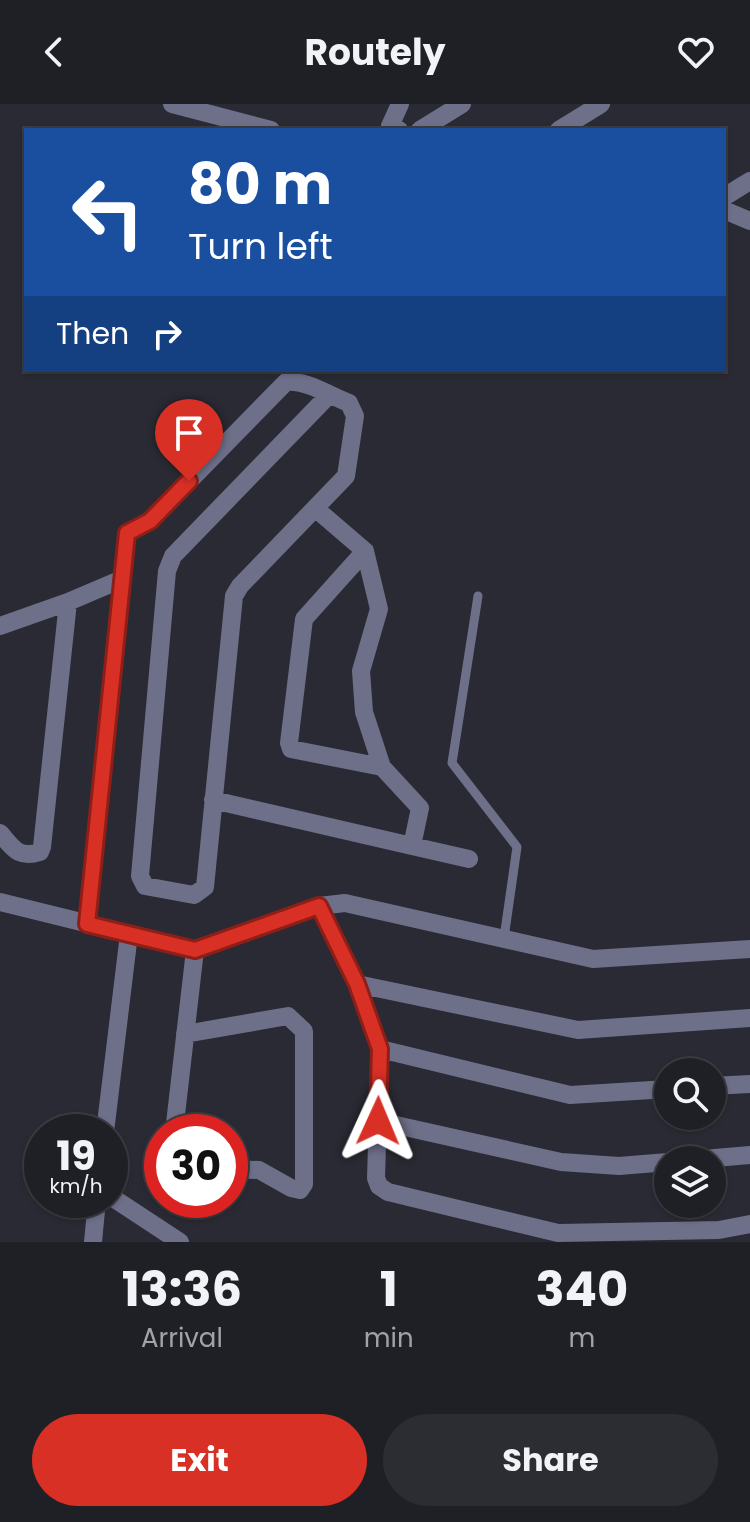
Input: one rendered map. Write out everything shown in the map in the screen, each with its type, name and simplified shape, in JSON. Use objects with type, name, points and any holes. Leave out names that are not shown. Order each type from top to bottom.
[{"type":"street","points":[[172,104],[263,128]]},
{"type":"street","points":[[394,128],[390,126],[400,104]]},
{"type":"street","points":[[423,128],[462,104]]},
{"type":"street","points":[[562,128],[601,104]]},
{"type":"street","points":[[726,196],[750,181]]},
{"type":"street","points":[[726,211],[750,221]]},
{"type":"street","points":[[87,924],[127,533],[150,521],[286,382],[293,381],[329,395],[349,403],[355,416],[349,470],[341,484],[240,586],[234,596],[205,887],[194,895],[145,886],[140,876],[170,563],[173,556],[329,395]]},
{"type":"street","points":[[316,509],[365,551],[379,609],[361,671],[364,712],[382,767],[420,808],[412,846]]},
{"type":"street","points":[[365,551],[304,619],[289,743],[291,749],[382,767]]},
{"type":"street","points":[[0,626],[122,579]]},
{"type":"street","points":[[0,833],[17,853],[27,856],[40,852],[68,602]]},
{"type":"street","points":[[213,800],[469,859]]},
{"type":"street","points":[[0,902],[195,950],[319,906],[345,903],[593,959],[750,949]]},
{"type":"street","points":[[319,906],[357,984],[380,1049],[376,1178],[379,1186],[388,1192],[558,1233],[719,1230],[750,1224]]},
{"type":"street","points":[[107,1114],[129,934]]},
{"type":"street","points":[[176,1114],[195,950]]},
{"type":"street","points":[[357,984],[578,1030],[750,1018]]},
{"type":"street","points":[[185,1034],[288,1016],[304,1031],[304,1184],[300,1190],[291,1188],[259,1170],[248,1170]]},
{"type":"street","points":[[380,1049],[570,1095],[654,1090]]},
{"type":"street","points":[[726,1085],[750,1084]]},
{"type":"street","points":[[378,1121],[561,1162],[619,1166],[654,1163]]},
{"type":"street","points":[[726,1157],[750,1155]]},
{"type":"street","points":[[128,1210],[161,1236],[180,1242]]},
{"type":"street","points":[[93,1242],[95,1218]]},
{"type":"lane","points":[[478,596],[452,763],[517,847],[504,938]]},
{"type":"route","points":[[189,481],[150,521],[127,533],[87,924],[195,950],[319,906],[357,984],[380,1049],[378,1121]]}]
